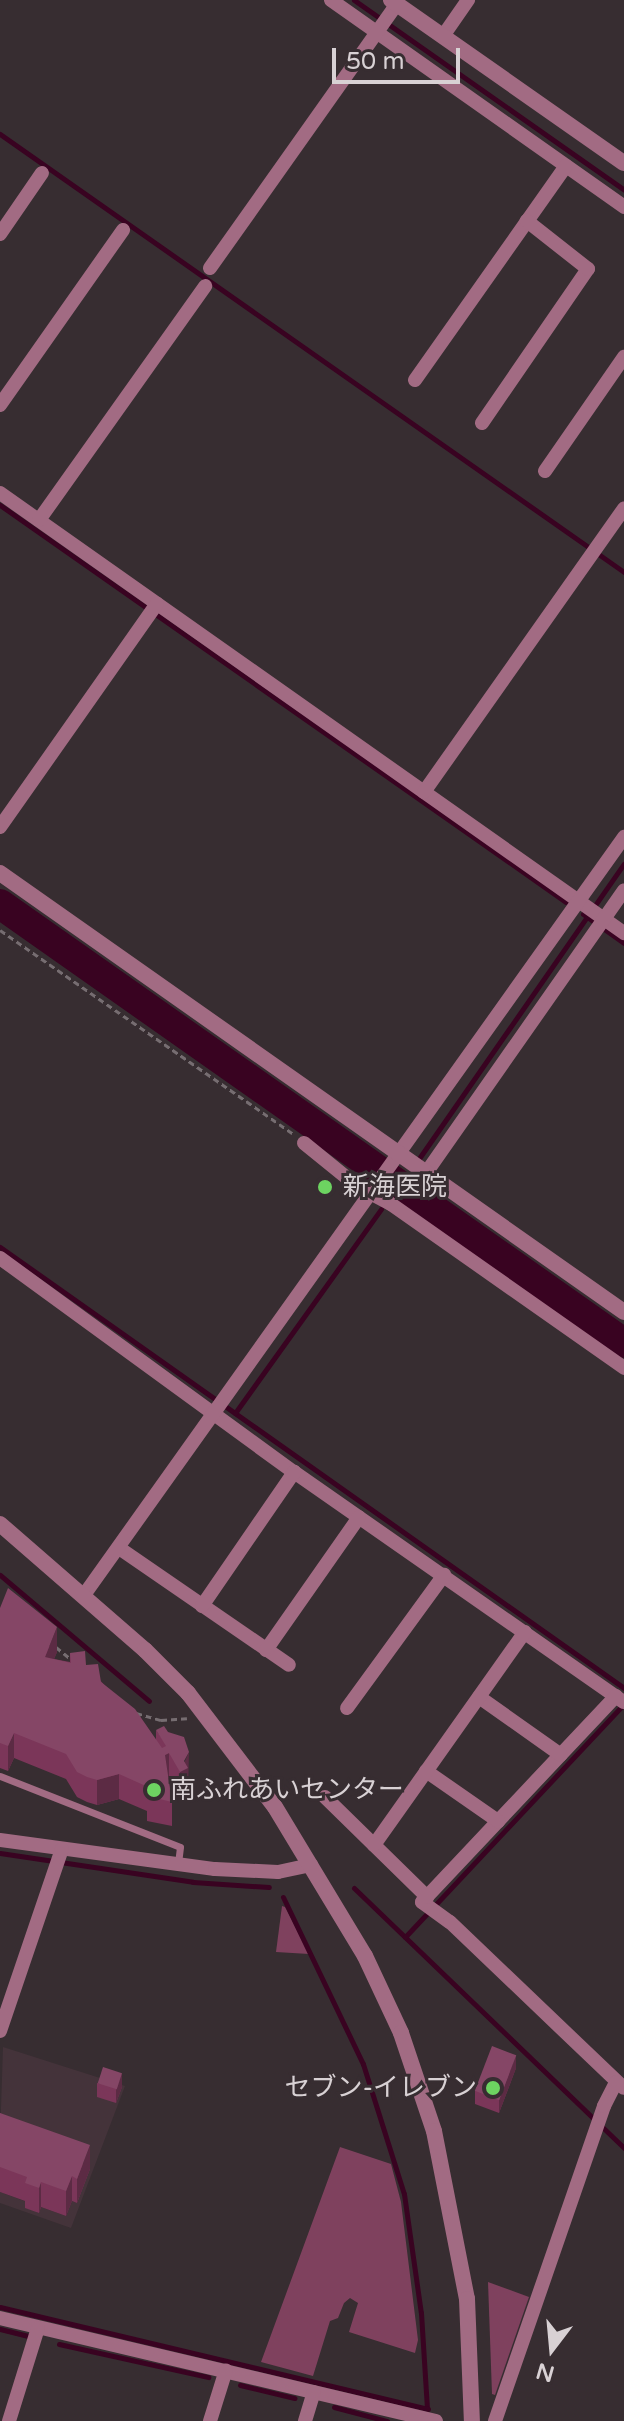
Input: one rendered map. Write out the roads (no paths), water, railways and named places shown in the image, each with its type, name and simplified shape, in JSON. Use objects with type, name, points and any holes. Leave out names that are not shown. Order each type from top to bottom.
[{"type":"street","points":[[331,0],[443,36],[624,163]]},
{"type":"street","points":[[443,36],[468,0]]},
{"type":"street","points":[[387,16],[566,166],[624,207]]},
{"type":"street","points":[[210,268],[387,16]]},
{"type":"street","points":[[415,380],[566,166]]},
{"type":"street","points":[[0,234],[42,173]]},
{"type":"street","points":[[482,423],[588,269],[527,221]]},
{"type":"street","points":[[0,405],[123,230]]},
{"type":"street","points":[[39,520],[205,286]]},
{"type":"street","points":[[545,471],[624,357]]},
{"type":"street","points":[[0,493],[154,609],[424,792],[594,915],[624,933]]},
{"type":"street","points":[[424,792],[624,509]]},
{"type":"street","points":[[0,827],[154,609]]},
{"type":"street","points":[[426,1173],[594,915],[624,837]]},
{"type":"street","points":[[0,873],[396,1159],[426,1173],[624,1312]]},
{"type":"street","points":[[84,1595],[396,1159],[594,915],[624,890]]},
{"type":"street","points":[[304,1143],[624,1368]]},
{"type":"street","points":[[0,1258],[221,1406],[294,1472],[621,1699],[561,1755],[498,1821],[429,1906]]},
{"type":"street","points":[[202,1606],[294,1472]]},
{"type":"street","points":[[266,1650],[359,1517]]},
{"type":"street","points":[[0,1524],[84,1595],[188,1693],[275,1807],[365,1956],[401,2033],[434,2131],[467,2299],[472,2421]]},
{"type":"street","points":[[119,1548],[289,1665]]},
{"type":"street","points":[[347,1708],[444,1575]]},
{"type":"street","points":[[374,1845],[525,1632]]},
{"type":"street","points":[[479,1697],[561,1755]]},
{"type":"street","points":[[426,1771],[498,1821]]},
{"type":"street","points":[[325,1797],[429,1906],[450,1922],[620,2085],[597,2125],[495,2421]]},
{"type":"street","points":[[0,1840],[60,1858],[278,1872],[311,1865]]},
{"type":"street","points":[[0,2031],[60,1858]]},
{"type":"street","points":[[0,2318],[436,2421]]},
{"type":"street","points":[[9,2421],[38,2328]]},
{"type":"street","points":[[210,2421],[226,2370]]},
{"type":"street","points":[[305,2421],[314,2392]]},
{"type":"lane","points":[[0,1776],[180,1847],[177,1866]]},
{"type":"waterway","points":[[354,0],[624,190]]},
{"type":"waterway","points":[[0,134],[624,572]]},
{"type":"waterway","points":[[0,505],[566,902]]},
{"type":"waterway","points":[[420,1157],[624,864]]},
{"type":"waterway","points":[[0,904],[624,1343]]},
{"type":"waterway","points":[[583,914],[624,943]]},
{"type":"waterway","points":[[402,1187],[408,1179]]},
{"type":"waterway","points":[[391,1195],[399,1184]]},
{"type":"waterway","points":[[235,1413],[381,1209]]},
{"type":"waterway","points":[[0,1247],[624,1688]]},
{"type":"waterway","points":[[0,1575],[149,1701]]},
{"type":"waterway","points":[[405,1937],[623,1705]]},
{"type":"waterway","points":[[0,1853],[193,1882],[269,1887]]},
{"type":"waterway","points":[[354,1888],[624,2148]]},
{"type":"waterway","points":[[283,1897],[363,2064],[404,2194],[421,2313],[427,2409]]},
{"type":"waterway","points":[[0,2307],[428,2409]]},
{"type":"waterway","points":[[0,2329],[28,2336]]},
{"type":"waterway","points":[[59,2344],[208,2377]]},
{"type":"waterway","points":[[240,2385],[294,2398]]},
{"type":"waterway","points":[[334,2407],[387,2421]]},
{"type":"place","name":"新海医院","points":[[325,1187]]},
{"type":"place","name":"南ふれあいセンター","points":[[154,1790]]},
{"type":"place","name":"セブン-イレブン","points":[[493,2088]]}]
